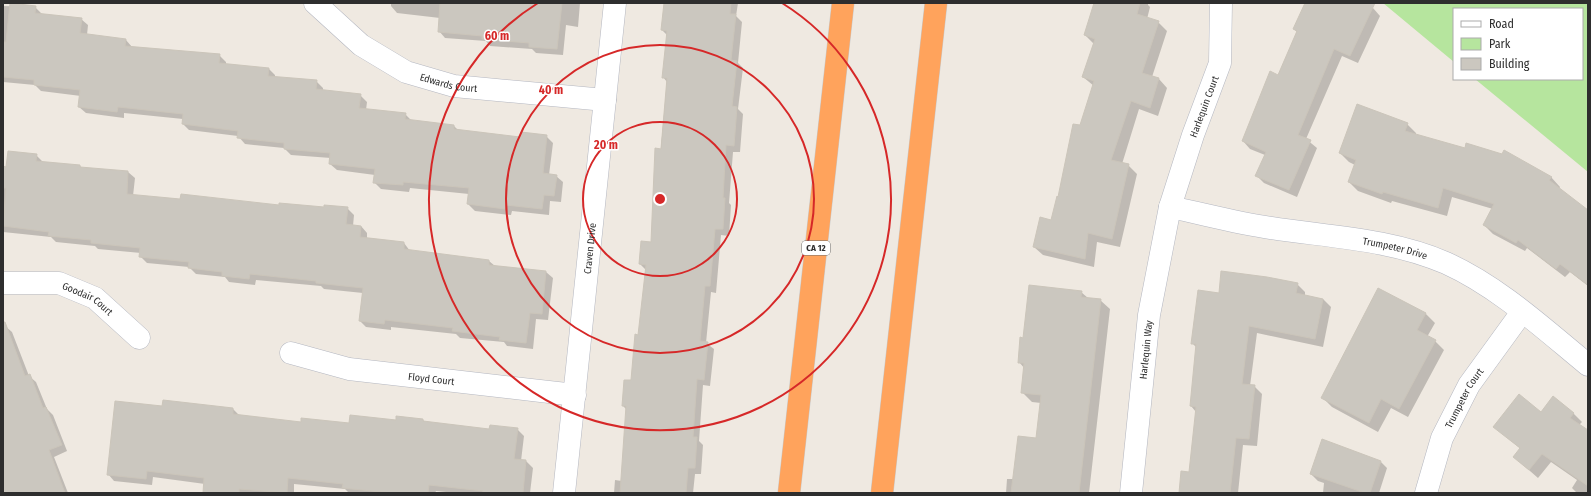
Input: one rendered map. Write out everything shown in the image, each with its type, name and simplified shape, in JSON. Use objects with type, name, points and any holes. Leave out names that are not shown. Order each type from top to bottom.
[{"type":"highway","name":"CA 12","points":[[789,493],[843,3]]},
{"type":"highway","points":[[882,493],[936,3]]},
{"type":"street","name":"Edwards Court","points":[[315,3],[361,45],[406,72],[454,86],[605,100]]},
{"type":"street","name":"Craven Drive","points":[[564,493],[615,3]]},
{"type":"street","name":"Harlequin Court","points":[[1170,207],[1193,135],[1220,63],[1221,3]]},
{"type":"street","name":"Trumpeter Drive","points":[[1170,207],[1270,228],[1348,238],[1399,247],[1445,263],[1484,283],[1588,365]]},
{"type":"street","name":"Harlequin Way","points":[[1131,493],[1149,315],[1170,207]]},
{"type":"street","name":"Goodair Court","points":[[3,283],[58,283],[95,298],[139,338]]},
{"type":"street","name":"Trumpeter Court","points":[[1426,493],[1442,438],[1469,385],[1522,312]]},
{"type":"street","name":"Floyd Court","points":[[291,353],[349,369],[575,394]]},
{"type":"green space","points":[[1383,3],[1588,3],[1588,172],[1476,80],[1583,80],[1583,8],[1453,8],[1453,61]]},
{"type":"building","points":[[10,3],[36,6],[35,13],[82,18],[80,33],[126,39],[125,46],[220,54],[219,63],[269,68],[268,76],[317,80],[316,89],[361,94],[359,108],[406,113],[405,119],[454,125],[454,129],[520,137],[521,132],[547,135],[543,173],[557,175],[554,196],[544,195],[542,209],[506,205],[505,209],[467,204],[469,188],[403,182],[403,185],[373,183],[375,169],[329,164],[330,153],[284,149],[284,143],[237,138],[238,131],[182,124],[183,114],[118,107],[117,112],[78,107],[80,90],[34,85],[34,80],[3,77],[3,42],[6,42]]},
{"type":"building","points":[[440,3],[562,3],[557,49],[529,47],[529,43],[482,39],[482,36],[438,32]]},
{"type":"building","points":[[664,3],[731,3],[730,14],[736,14],[731,60],[737,61],[732,106],[737,107],[734,146],[726,145],[723,229],[715,229],[710,286],[705,286],[700,341],[708,342],[704,380],[697,379],[693,437],[697,437],[695,468],[688,468],[686,493],[620,493],[626,406],[622,406],[624,380],[631,380],[635,334],[638,335],[646,265],[639,264],[641,241],[651,242],[655,148],[661,149],[667,78],[662,78],[667,31],[661,30]]},
{"type":"building","points":[[1094,3],[1140,3],[1137,14],[1159,21],[1142,73],[1159,78],[1150,108],[1131,101],[1111,160],[1129,164],[1112,239],[1088,233],[1085,259],[1033,247],[1040,217],[1051,220],[1057,196],[1058,197],[1073,124],[1080,125],[1094,81],[1082,77],[1095,39],[1084,35]]},
{"type":"building","points":[[1305,3],[1375,3],[1350,56],[1334,49],[1298,135],[1311,140],[1289,190],[1255,176],[1266,152],[1242,141],[1270,71],[1278,75],[1297,31],[1293,29]]},
{"type":"building","points":[[1357,104],[1408,123],[1405,131],[1465,148],[1466,143],[1502,154],[1504,150],[1552,177],[1549,180],[1588,210],[1588,285],[1560,264],[1556,269],[1518,240],[1516,243],[1483,225],[1494,204],[1443,188],[1438,208],[1383,192],[1382,194],[1348,182],[1356,160],[1339,153]]},
{"type":"building","points":[[8,151],[37,154],[36,161],[80,165],[80,167],[128,171],[127,194],[180,199],[181,194],[279,205],[279,203],[324,207],[324,205],[348,207],[346,224],[361,226],[360,237],[404,242],[404,249],[489,260],[489,265],[546,271],[542,314],[530,313],[526,343],[499,340],[500,337],[452,331],[453,328],[385,320],[384,324],[359,321],[363,288],[250,274],[249,279],[222,276],[222,272],[188,268],[189,262],[139,257],[140,248],[91,243],[91,240],[48,236],[49,232],[3,226],[6,188],[3,188],[3,166],[6,167]]},
{"type":"building","points":[[1221,271],[1298,283],[1296,293],[1323,299],[1315,339],[1249,326],[1242,384],[1255,385],[1249,439],[1236,438],[1230,493],[1179,493],[1181,471],[1189,472],[1196,407],[1190,406],[1196,344],[1191,344],[1198,290],[1219,293]]},
{"type":"building","points":[[1029,285],[1082,291],[1081,297],[1101,299],[1079,493],[1011,493],[1018,436],[1036,438],[1041,395],[1021,393],[1024,363],[1018,363],[1020,337],[1023,338]]},
{"type":"building","points":[[1378,288],[1426,313],[1417,330],[1436,340],[1399,409],[1381,399],[1369,423],[1321,398]]},
{"type":"building","points":[[3,322],[5,322],[25,376],[30,374],[43,408],[46,407],[62,445],[49,450],[65,493],[3,493]]},
{"type":"building","points":[[1519,394],[1541,412],[1553,396],[1574,413],[1570,418],[1588,430],[1588,486],[1542,454],[1529,470],[1513,457],[1520,448],[1493,427]]},
{"type":"building","points":[[163,400],[233,408],[233,414],[301,422],[301,418],[349,423],[350,415],[396,420],[396,416],[423,419],[423,421],[489,429],[490,425],[518,428],[514,459],[526,460],[523,493],[482,493],[483,491],[429,485],[428,493],[391,493],[342,488],[343,484],[288,478],[287,493],[239,489],[239,493],[203,493],[204,478],[147,471],[146,479],[107,475],[115,401],[162,406]]},
{"type":"building","points":[[1322,439],[1381,461],[1370,493],[1365,493],[1310,474]]}]
